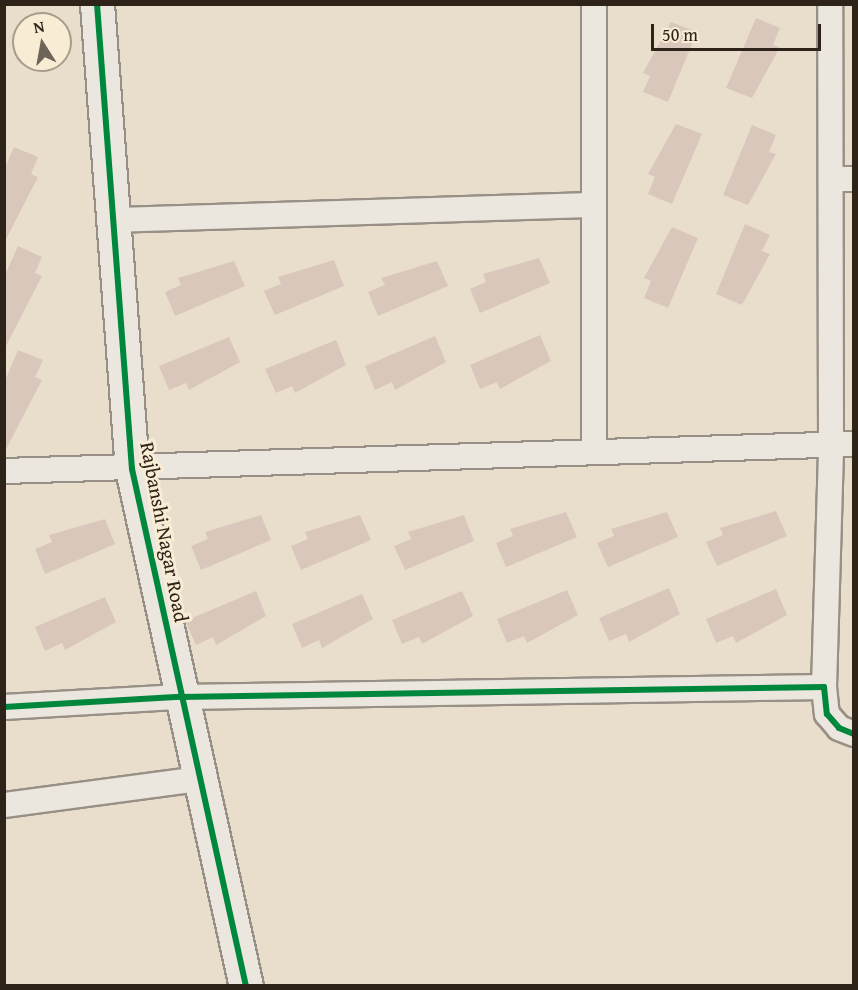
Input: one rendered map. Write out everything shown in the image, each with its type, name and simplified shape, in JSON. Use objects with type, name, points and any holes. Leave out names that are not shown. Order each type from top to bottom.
[{"type":"street","name":"Rajbanshi Nagar Road","points":[[97,4],[132,469],[180,697],[246,986]]},
{"type":"street","points":[[594,4],[594,452]]},
{"type":"street","points":[[830,4],[842,179],[842,444],[824,687],[827,714],[839,729],[854,734]]},
{"type":"street","points":[[115,220],[594,205]]},
{"type":"street","points":[[4,471],[132,469],[842,444]]},
{"type":"street","points":[[4,707],[180,697],[824,687]]},
{"type":"street","points":[[4,806],[199,779]]},
{"type":"building","points":[[756,18],[780,28],[773,45],[780,47],[752,98],[726,88]]},
{"type":"building","points":[[671,22],[697,32],[668,102],[643,92],[650,76],[643,73]]},
{"type":"building","points":[[676,124],[702,134],[672,204],[648,194],[655,177],[648,174]]},
{"type":"building","points":[[752,125],[776,135],[769,152],[776,154],[748,205],[723,195]]},
{"type":"building","points":[[14,147],[38,157],[31,174],[38,177],[5,241],[4,170]]},
{"type":"building","points":[[745,224],[770,235],[762,251],[770,254],[742,305],[716,294]]},
{"type":"building","points":[[672,227],[698,238],[668,308],[644,298],[651,281],[644,278]]},
{"type":"building","points":[[18,246],[42,257],[35,273],[42,276],[5,348],[4,277]]},
{"type":"building","points":[[539,258],[550,283],[480,313],[470,289],[486,282],[483,274]]},
{"type":"building","points":[[334,260],[344,286],[275,315],[264,291],[281,284],[278,277]]},
{"type":"building","points":[[234,261],[245,286],[175,316],[165,292],[181,285],[178,278]]},
{"type":"building","points":[[437,261],[448,286],[378,316],[368,292],[385,285],[381,278]]},
{"type":"building","points":[[540,335],[551,361],[500,389],[497,382],[480,389],[470,365]]},
{"type":"building","points":[[435,336],[446,362],[395,390],[392,382],[375,390],[365,366]]},
{"type":"building","points":[[229,337],[240,362],[189,390],[186,383],[169,390],[159,366]]},
{"type":"building","points":[[336,340],[346,365],[295,393],[292,386],[276,393],[265,369]]},
{"type":"building","points":[[18,350],[43,360],[35,377],[42,380],[4,453],[4,383]]},
{"type":"building","points":[[776,511],[787,536],[717,566],[706,542],[723,535],[720,528]]},
{"type":"building","points":[[566,512],[577,537],[506,567],[496,543],[513,536],[510,529]]},
{"type":"building","points":[[667,512],[678,537],[608,567],[597,543],[614,536],[611,529]]},
{"type":"building","points":[[261,515],[271,540],[201,570],[191,546],[208,539],[205,532]]},
{"type":"building","points":[[360,515],[371,540],[301,570],[291,546],[308,539],[305,532]]},
{"type":"building","points":[[464,515],[474,541],[405,570],[394,546],[411,539],[408,532]]},
{"type":"building","points":[[105,519],[115,544],[45,574],[35,549],[52,542],[49,535]]},
{"type":"building","points":[[669,588],[680,614],[629,642],[626,634],[609,641],[599,618]]},
{"type":"building","points":[[776,589],[787,615],[736,643],[733,636],[716,643],[706,619]]},
{"type":"building","points":[[567,590],[578,615],[527,643],[524,636],[507,643],[497,619]]},
{"type":"building","points":[[256,591],[266,616],[216,645],[213,637],[196,645],[185,621]]},
{"type":"building","points":[[462,591],[473,616],[422,644],[419,637],[402,644],[392,620]]},
{"type":"building","points":[[362,594],[373,619],[322,648],[319,640],[302,648],[292,624]]},
{"type":"building","points":[[105,597],[116,622],[65,650],[62,643],[45,651],[35,627]]},
{"type":"cycle path","points":[[97,4],[132,469],[246,986]]},
{"type":"cycle path","points":[[4,707],[180,697],[824,687],[827,714],[839,728],[854,734]]}]
